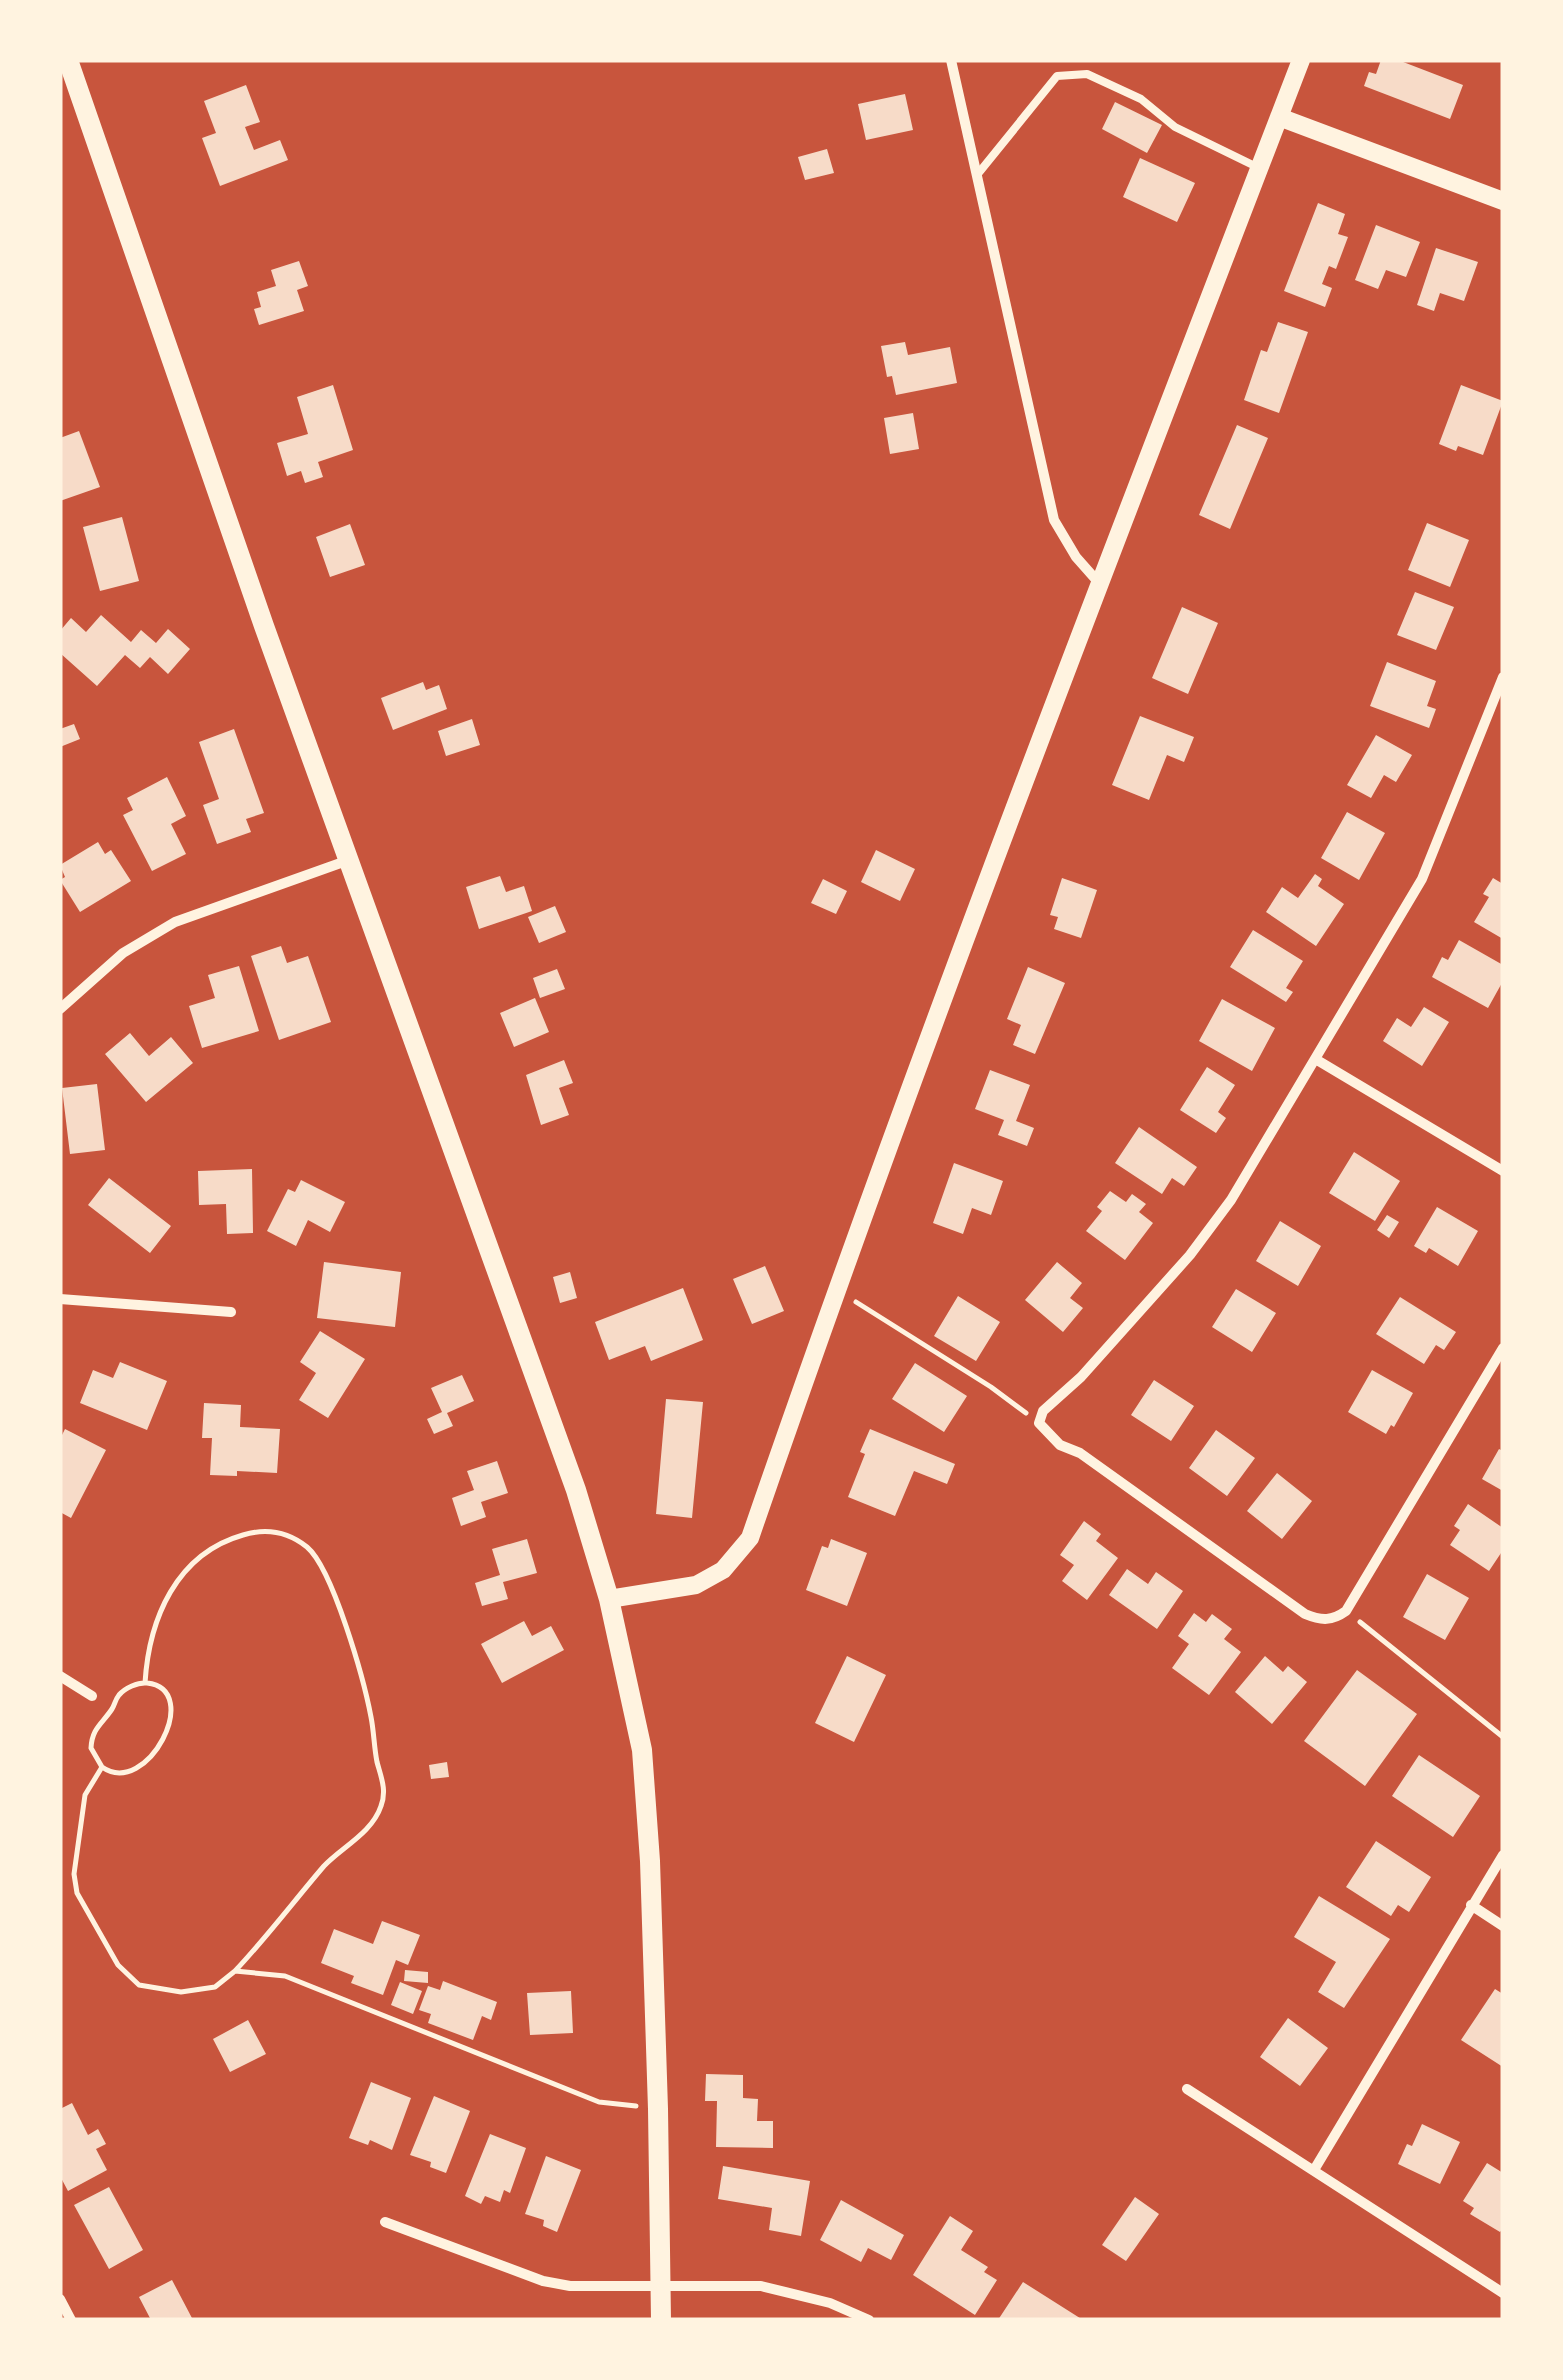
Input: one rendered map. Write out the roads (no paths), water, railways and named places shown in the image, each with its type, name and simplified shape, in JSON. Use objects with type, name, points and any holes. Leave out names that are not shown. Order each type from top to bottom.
[{"type":"main road","points":[[68,60],[150,302],[576,1490],[609,1599],[642,1750],[650,1861],[660,2320]]},
{"type":"street","points":[[951,60],[1054,520],[1076,556],[1099,582]]},
{"type":"street","points":[[609,1599],[696,1585],[724,1570],[750,1538],[835,1291],[1099,582],[1301,60]]},
{"type":"street","points":[[1279,117],[1503,201]]},
{"type":"street","points":[[1503,677],[1422,879],[1231,1200],[1190,1254],[1082,1377],[1043,1411],[1039,1423],[1060,1445],[1080,1453],[1305,1614],[1319,1620],[1334,1619],[1346,1611],[1503,1348]]},
{"type":"street","points":[[60,1008],[123,953],[175,922],[349,860]]},
{"type":"street","points":[[1317,1060],[1503,1171]]},
{"type":"street","points":[[60,1300],[231,1312]]},
{"type":"street","points":[[60,1676],[92,1696]]},
{"type":"street","points":[[1314,2170],[1503,1855]]},
{"type":"street","points":[[1472,1905],[1503,1926]]},
{"type":"street","points":[[1187,2090],[1503,2294]]},
{"type":"street","points":[[385,2222],[543,2281],[570,2286],[761,2286],[830,2303],[869,2320]]},
{"type":"street","points":[[60,2299],[71,2320]]},
{"type":"lane","points":[[976,175],[1057,76],[1088,74],[1142,99],[1175,127],[1259,168]]}]
